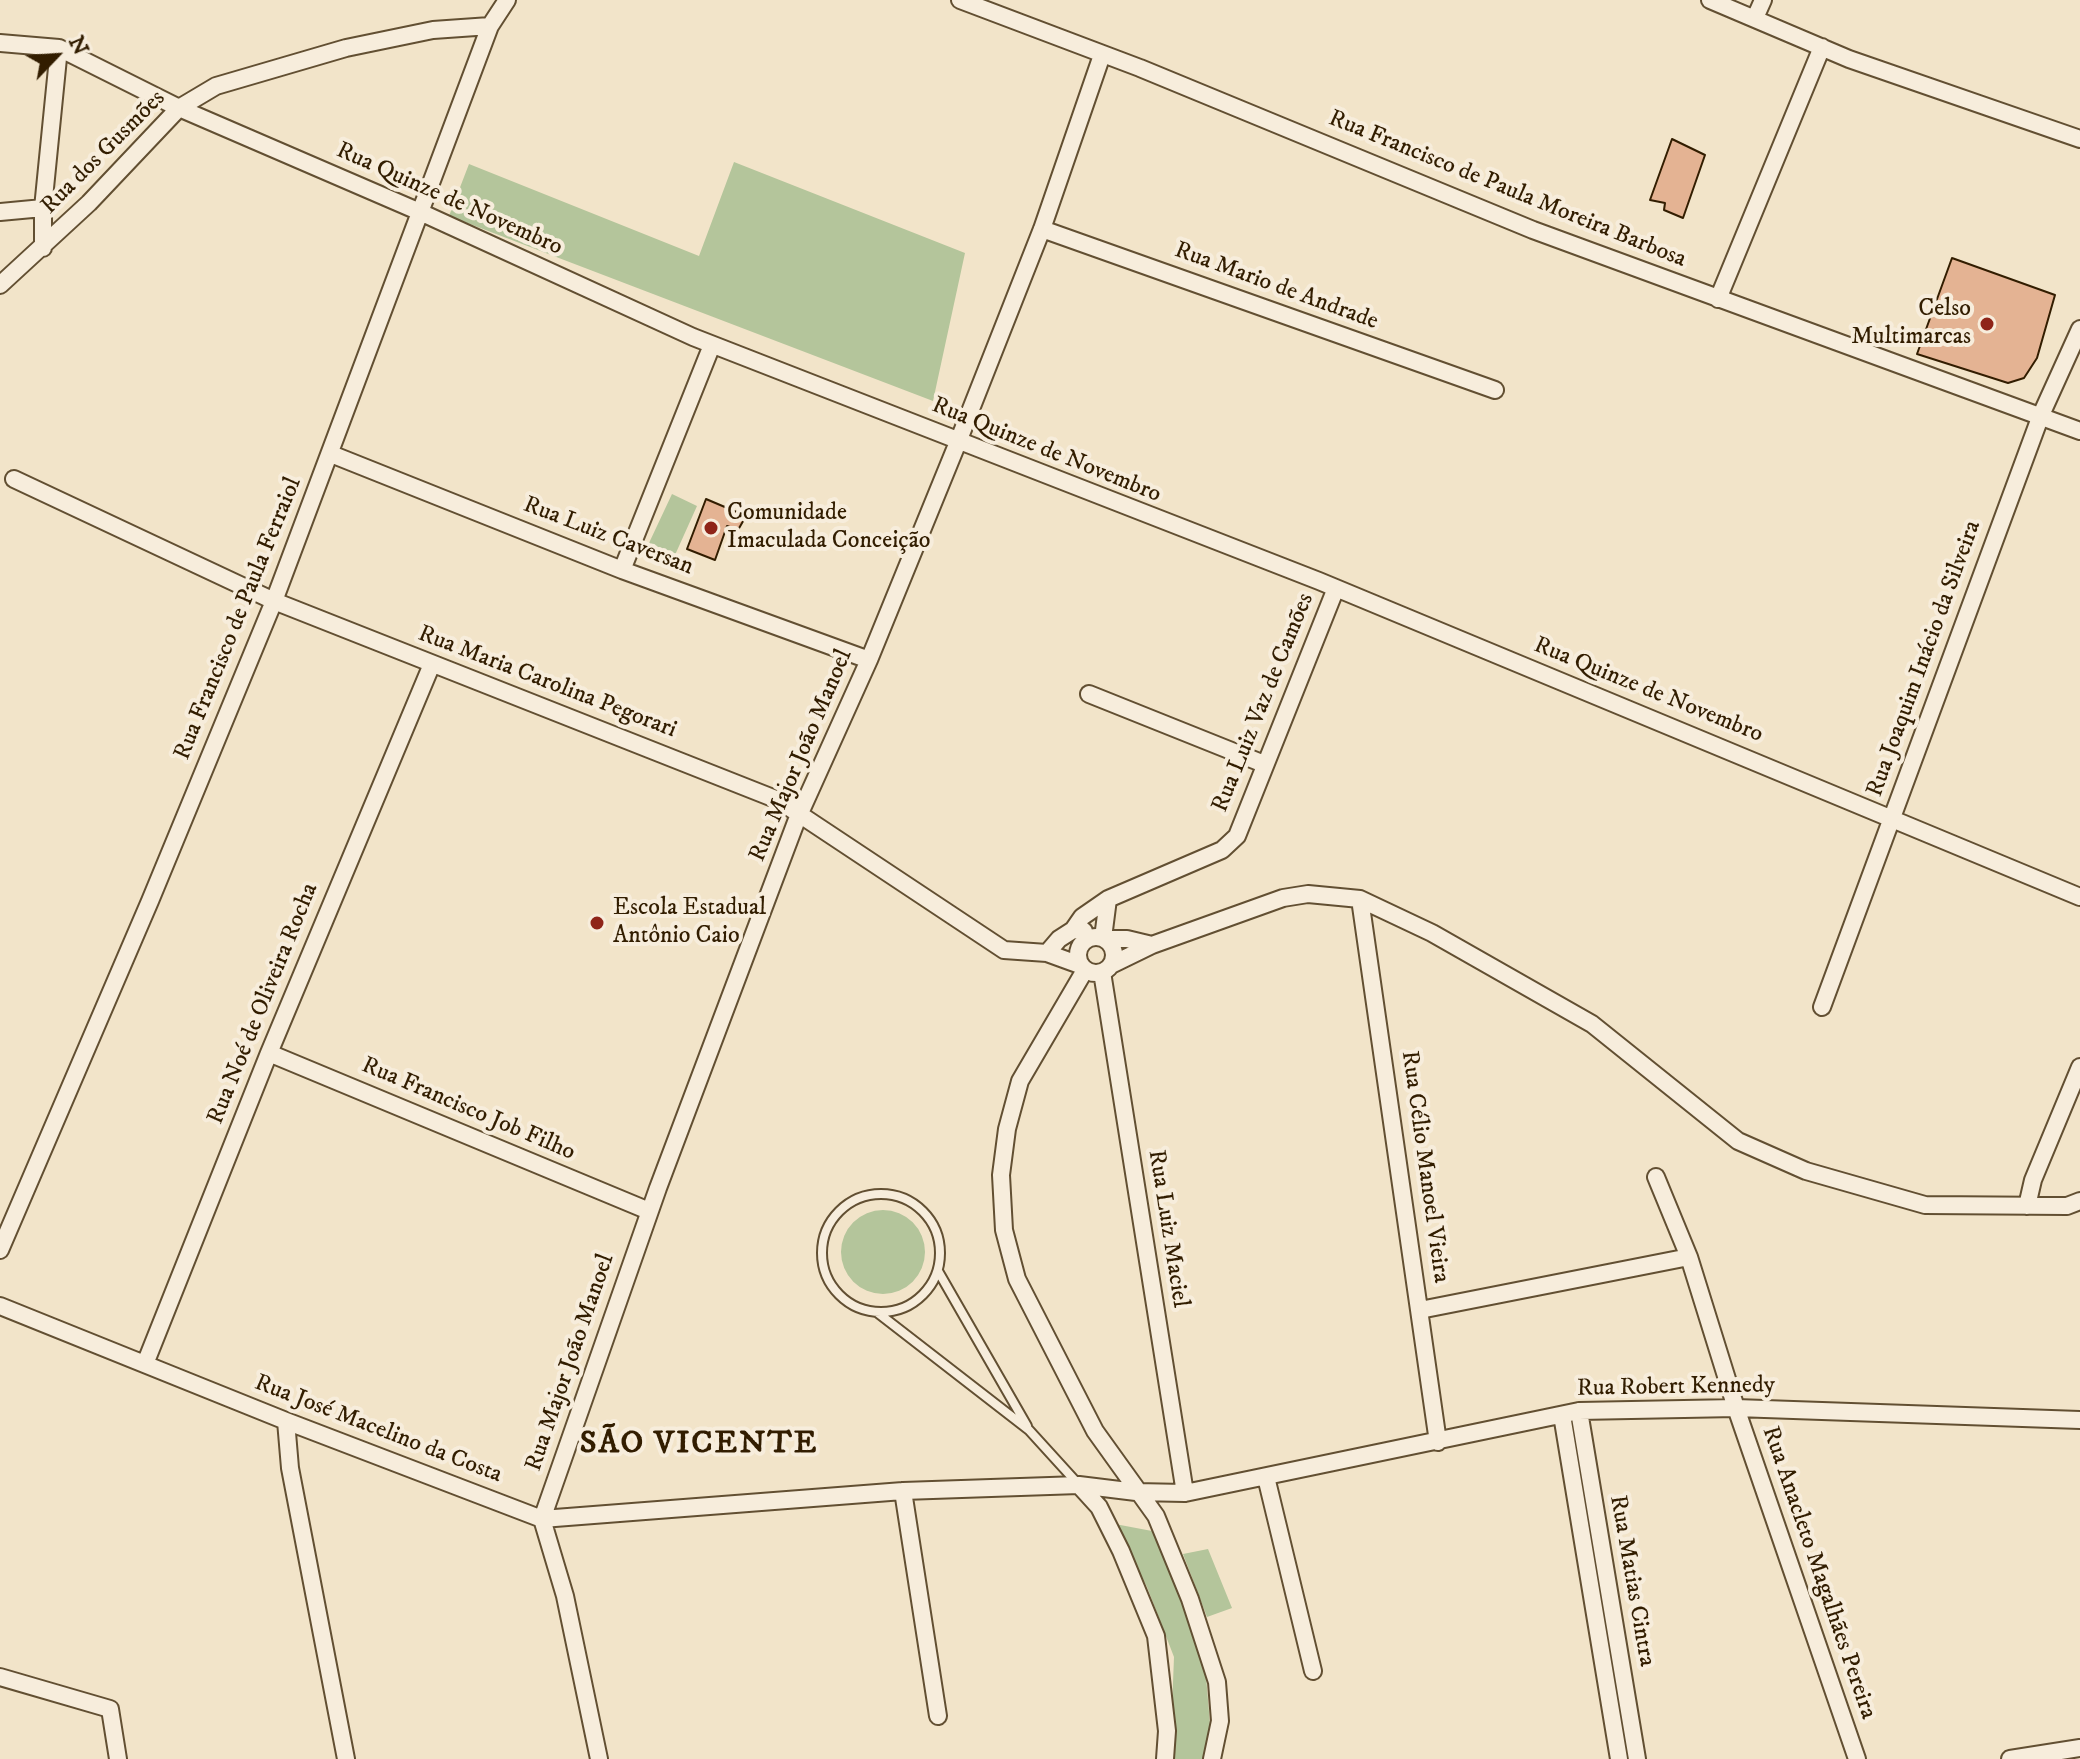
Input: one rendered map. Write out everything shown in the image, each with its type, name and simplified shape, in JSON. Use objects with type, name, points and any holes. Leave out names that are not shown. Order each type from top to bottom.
[{"type":"street","name":"Rua Francisco de Paula Ferraiol","points":[[0,1250],[274,601],[490,26],[507,0]]},
{"type":"street","name":"Rua Francisco de Paula Moreira Barbosa","points":[[960,0],[1140,68],[1533,230],[2080,431]]},
{"type":"street","points":[[1710,0],[1822,47],[2080,139]]},
{"type":"street","points":[[1755,18],[1763,0]]},
{"type":"street","name":"Rua dos Gusmões","points":[[0,285],[43,248],[179,108],[216,86],[247,74],[397,37],[490,26]]},
{"type":"street","name":"Rua Quinze de Novembro","points":[[0,43],[59,48],[179,108],[420,212],[712,345],[1336,588],[2080,897]]},
{"type":"street","points":[[1718,299],[1822,47]]},
{"type":"street","points":[[43,248],[43,208],[59,48]]},
{"type":"street","name":"Rua Major João Manoel","points":[[542,1519],[649,1211],[800,813],[869,660],[958,442],[1042,229],[1102,55]]},
{"type":"street","points":[[0,212],[43,208]]},
{"type":"street","name":"Rua Mario de Andrade","points":[[1042,229],[1495,390]]},
{"type":"street","name":"Rua Joaquim Inácio da Silveira","points":[[1822,1007],[2041,415],[2080,329]]},
{"type":"street","points":[[622,570],[712,345]]},
{"type":"street","name":"Rua Luiz Caversan","points":[[331,454],[622,570],[869,660]]},
{"type":"street","name":"Rua Maria Carolina Pegorari","points":[[14,479],[274,601],[778,800],[1004,950],[1047,953],[1082,968],[1106,969]]},
{"type":"street","name":"Rua Luiz Vaz de Camões","points":[[1047,953],[1059,939],[1073,930],[1082,917],[1108,899],[1222,850],[1237,836],[1336,588]]},
{"type":"street","name":"Rua Noé de Oliveira Rocha","points":[[145,1364],[269,1053],[432,664]]},
{"type":"street","points":[[1089,694],[1264,764]]},
{"type":"street","points":[[1106,969],[1152,945],[1283,898],[1308,894],[1360,899],[1432,933],[1592,1024],[1738,1141],[1806,1171],[1925,1205],[2067,1206],[2080,1201]]},
{"type":"street","points":[[1100,938],[1108,899]]},
{"type":"street","name":"Rua Célio Manoel Vieira","points":[[1360,899],[1438,1442]]},
{"type":"street","points":[[1073,930],[1100,938],[1127,939],[1152,945]]},
{"type":"street","points":[[1100,938],[1079,947],[1082,968],[1020,1081],[1007,1129],[1001,1175],[1004,1230],[1024,1293],[1095,1431],[1156,1516],[1190,1599],[1217,1682],[1220,1721],[1212,1759]]},
{"type":"street","name":"Rua Luiz Maciel","points":[[1100,938],[1113,948],[1106,969],[1185,1493]]},
{"type":"street","name":"Rua Francisco Job Filho","points":[[269,1053],[649,1211]]},
{"type":"street","points":[[2027,1206],[2033,1180],[2080,1067]]},
{"type":"street","name":"Rua Anacleto Magalhães Pereira","points":[[1656,1177],[1689,1257],[1736,1408],[1857,1759]]},
{"type":"street","points":[[1420,1310],[1689,1257]]},
{"type":"street","name":"Rua José Macelino da Costa","points":[[0,1306],[286,1421],[542,1519],[903,1491],[1079,1485],[1136,1492]]},
{"type":"street","name":"Rua Robert Kennedy","points":[[1136,1492],[1185,1493],[1571,1413],[1736,1408],[2080,1420]]},
{"type":"street","name":"Rua Matias Cintra","points":[[1571,1413],[1619,1759]]},
{"type":"street","name":"Rua Matias Cintra","points":[[1571,1413],[1637,1759]]},
{"type":"street","points":[[286,1421],[290,1468],[346,1759]]},
{"type":"street","points":[[1266,1477],[1313,1671]]},
{"type":"street","points":[[1079,1485],[1099,1507],[1156,1636],[1167,1731],[1165,1759]]},
{"type":"street","points":[[903,1491],[938,1716]]},
{"type":"street","points":[[542,1519],[565,1596],[599,1759]]},
{"type":"street","points":[[0,1677],[110,1709],[118,1759]]},
{"type":"street","points":[[2010,1759],[2080,1748]]},
{"type":"lane","points":[[877,1312],[897,1310],[915,1302],[929,1289],[938,1271],[940,1252],[936,1232],[927,1215],[912,1203],[894,1195],[875,1194],[857,1199],[841,1210],[829,1225],[823,1243],[823,1263],[830,1281],[850,1302],[877,1312],[1029,1430],[1079,1485]]},
{"type":"lane","points":[[938,1271],[1029,1430]]},
{"type":"green space","points":[[734,162],[965,253],[933,401],[449,216],[469,164],[699,256]]},
{"type":"green space","points":[[672,494],[697,506],[675,555],[649,543]]},
{"type":"green space","points":[[883,1210],[899,1213],[913,1222],[922,1236],[925,1252],[922,1268],[913,1282],[899,1291],[883,1294],[867,1291],[853,1282],[844,1268],[841,1252],[844,1236],[853,1222],[867,1213]]},
{"type":"green space","points":[[1115,1524],[1152,1531],[1176,1582],[1205,1664],[1210,1724],[1205,1759],[1170,1759],[1174,1657],[1147,1587]]},
{"type":"green space","points":[[1208,1549],[1232,1608],[1207,1617],[1183,1554]]},
{"type":"building","points":[[1672,139],[1705,155],[1683,218],[1664,210],[1665,203],[1650,200]]},
{"type":"building","name":"Celso Multimarcas","points":[[1952,258],[2055,295],[2037,358],[2024,378],[2008,383],[1917,354]]},
{"type":"building","name":"Comunidade Imaculada Conceição","points":[[706,499],[746,516],[738,530],[727,526],[715,560],[687,549]]},
{"type":"place","name":"Celso Multimarcas","points":[[1987,324]]},
{"type":"place","name":"Comunidade Imaculada Conceição","points":[[711,528]]},
{"type":"place","name":"Escola Estadual Antônio Caio","points":[[597,923]]},
{"type":"district","name":"SÃO VICENTE","points":[[699,1445]]}]
